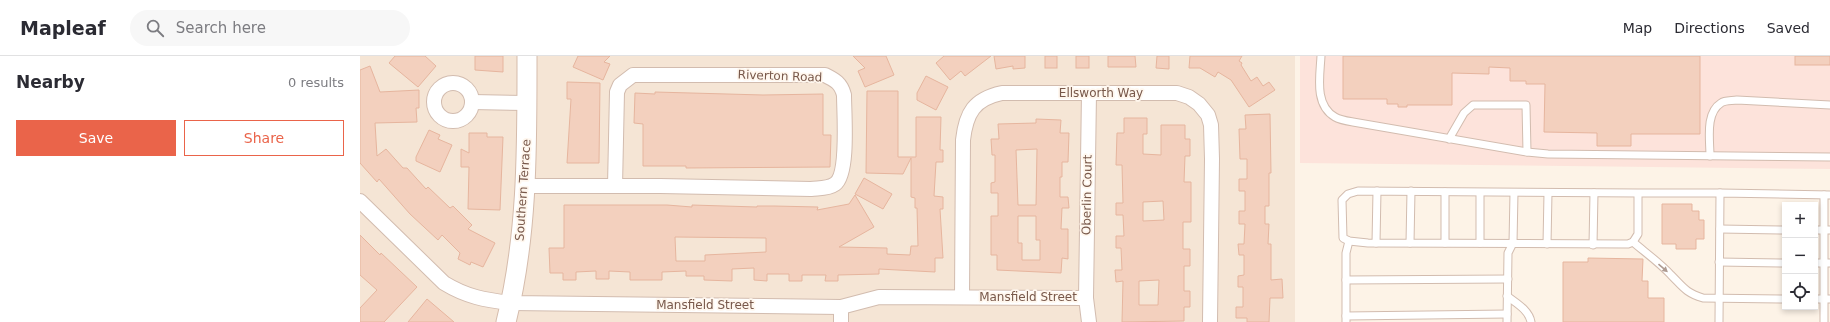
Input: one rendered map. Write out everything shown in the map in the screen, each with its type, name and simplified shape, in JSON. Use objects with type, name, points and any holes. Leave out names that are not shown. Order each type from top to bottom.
[{"type":"street","name":"Southern Terrace","points":[[506,322],[511,303],[522,233],[526,186],[528,56]]},
{"type":"street","name":"Riverton Road","points":[[526,186],[811,189],[828,187],[840,179],[844,164],[844,95],[842,88],[838,82],[825,75],[633,75],[620,85],[617,92],[615,186]]},
{"type":"street","name":"Ellsworth Way","points":[[962,297],[963,140],[965,125],[971,111],[978,103],[989,96],[1002,93],[1177,93],[1189,97],[1199,104],[1208,115],[1211,125],[1210,322]]},
{"type":"street","name":"Oberlin Court","points":[[1086,298],[1089,93]]},
{"type":"street","points":[[472,102],[527,103]]},
{"type":"street","name":"Mansfield Street","points":[[360,201],[444,283],[458,292],[478,299],[511,303],[841,307],[879,297],[1086,298]]},
{"type":"street","points":[[1086,298],[1089,322]]},
{"type":"street","points":[[841,307],[841,322]]},
{"type":"lane","points":[[1321,56],[1320,93],[1322,102],[1327,110],[1335,117],[1353,122],[1527,152],[1830,157]]},
{"type":"lane","points":[[1710,156],[1711,121],[1713,110],[1722,102],[1737,100],[1830,105]]},
{"type":"lane","points":[[1449,139],[1464,113],[1472,105],[1526,105],[1527,152]]},
{"type":"lane","points":[[1638,193],[1638,234],[1633,242],[1619,245],[1376,243],[1349,242],[1343,238],[1342,200],[1348,194],[1358,190],[1480,193],[1514,193],[1548,193],[1594,193],[1638,193],[1720,193],[1827,195],[1827,299],[1824,322]]},
{"type":"lane","points":[[1376,243],[1377,191]]},
{"type":"lane","points":[[1410,243],[1411,192]]},
{"type":"lane","points":[[1445,192],[1445,243]]},
{"type":"lane","points":[[1480,193],[1480,243]]},
{"type":"lane","points":[[1507,322],[1508,253],[1513,243],[1514,193]]},
{"type":"lane","points":[[1547,244],[1548,193]]},
{"type":"lane","points":[[1593,245],[1594,193]]},
{"type":"lane","points":[[1719,322],[1720,193]]},
{"type":"lane","points":[[1720,229],[1782,230]]},
{"type":"lane","points":[[1349,242],[1346,253],[1346,319],[1507,314]]},
{"type":"lane","points":[[1633,242],[1671,275],[1684,290],[1703,298],[1782,299]]},
{"type":"lane","points":[[1720,262],[1782,263]]},
{"type":"lane","points":[[1346,280],[1508,279]]},
{"type":"lane","points":[[1507,296],[1524,309],[1530,317],[1531,322]]},
{"type":"shaded area","points":[[360,56],[1295,56],[1295,322],[360,322]]},
{"type":"shaded area","points":[[1300,56],[1830,56],[1830,169],[1300,163]]},
{"type":"building","points":[[395,56],[425,56],[436,66],[418,87],[389,63]]},
{"type":"building","points":[[475,56],[503,56],[503,72],[475,70]]},
{"type":"building","points":[[578,56],[610,56],[604,62],[610,64],[603,80],[573,67]]},
{"type":"building","points":[[853,56],[886,56],[894,75],[865,87],[858,71],[865,68]]},
{"type":"building","points":[[944,56],[991,56],[965,76],[961,71],[950,80],[936,63]]},
{"type":"building","points":[[994,56],[1025,56],[1025,68],[1013,69],[1013,66],[996,69]]},
{"type":"building","points":[[1045,56],[1057,56],[1057,68],[1045,68]]},
{"type":"building","points":[[1076,56],[1089,56],[1089,68],[1076,68]]},
{"type":"building","points":[[1108,56],[1135,56],[1136,67],[1108,67]]},
{"type":"building","points":[[1157,56],[1169,56],[1169,69],[1156,68]]},
{"type":"building","points":[[1190,56],[1242,56],[1239,61],[1242,63],[1241,65],[1251,81],[1257,77],[1263,86],[1269,82],[1275,90],[1249,107],[1231,80],[1218,72],[1215,77],[1200,68],[1189,68]]},
{"type":"building","points":[[1343,56],[1700,56],[1700,134],[1631,134],[1631,146],[1597,146],[1597,133],[1544,132],[1545,84],[1526,84],[1526,81],[1510,81],[1510,68],[1489,67],[1489,74],[1452,73],[1452,105],[1407,105],[1407,107],[1398,107],[1398,104],[1387,104],[1387,99],[1343,99]]},
{"type":"building","points":[[1795,56],[1830,56],[1830,65],[1795,65]]},
{"type":"building","points":[[370,66],[380,92],[419,90],[419,108],[416,108],[417,122],[375,123],[377,156],[386,149],[403,168],[407,168],[426,189],[428,187],[450,208],[453,206],[472,225],[468,229],[495,243],[483,267],[471,262],[470,265],[458,259],[460,253],[442,235],[438,240],[410,214],[379,179],[377,182],[360,163],[360,70]]},
{"type":"building","points":[[926,76],[948,87],[936,110],[917,100],[917,93]]},
{"type":"building","points":[[567,82],[600,83],[599,163],[567,163],[571,99],[567,99]]},
{"type":"building","points":[[867,91],[898,91],[898,157],[916,157],[916,117],[941,117],[940,150],[943,150],[943,162],[936,162],[934,196],[943,197],[943,209],[940,209],[943,258],[935,258],[935,272],[879,269],[879,274],[838,275],[838,281],[825,281],[826,275],[802,275],[802,281],[789,281],[789,274],[767,274],[767,281],[754,280],[754,268],[732,269],[732,281],[704,280],[704,276],[686,276],[686,271],[662,272],[662,280],[630,280],[630,272],[609,271],[609,279],[596,279],[596,271],[576,272],[576,280],[563,280],[563,273],[550,273],[549,248],[564,248],[564,205],[818,207],[817,210],[849,204],[855,195],[874,227],[839,247],[887,248],[887,254],[910,255],[911,246],[918,246],[917,208],[915,208],[915,198],[911,197],[911,158],[903,174],[866,173]],"holes":[[[675,237],[766,238],[766,252],[705,255],[705,261],[676,261]]]},
{"type":"building","points":[[655,92],[763,95],[823,94],[823,135],[831,135],[830,167],[686,168],[686,166],[643,166],[643,124],[634,123],[635,93],[655,94]]},
{"type":"building","points":[[1270,114],[1271,173],[1269,173],[1269,206],[1265,206],[1265,224],[1269,224],[1268,244],[1271,244],[1271,280],[1282,279],[1283,298],[1270,298],[1269,322],[1247,322],[1247,318],[1236,318],[1236,307],[1243,307],[1243,287],[1238,287],[1238,276],[1244,275],[1244,255],[1239,255],[1238,244],[1244,244],[1245,224],[1239,224],[1239,211],[1245,211],[1245,191],[1239,191],[1239,179],[1247,179],[1247,159],[1240,159],[1239,129],[1246,129],[1245,115]]},
{"type":"building","points":[[1124,118],[1147,118],[1147,134],[1143,134],[1143,154],[1161,155],[1161,125],[1185,125],[1185,139],[1190,139],[1190,156],[1185,156],[1184,182],[1191,182],[1191,222],[1183,222],[1183,249],[1190,249],[1190,266],[1184,266],[1184,291],[1190,291],[1190,307],[1184,307],[1184,321],[1122,322],[1123,281],[1116,282],[1115,270],[1122,270],[1121,248],[1116,248],[1116,236],[1124,236],[1123,215],[1116,215],[1116,203],[1123,203],[1122,165],[1116,165],[1117,133],[1124,133]],"holes":[[[1163,201],[1164,220],[1143,221],[1143,202]],[[1159,280],[1158,305],[1139,305],[1139,281]]]},
{"type":"building","points":[[1036,119],[1061,120],[1060,133],[1069,133],[1068,162],[1062,162],[1062,177],[1060,177],[1060,197],[1068,197],[1069,208],[1062,208],[1061,229],[1068,229],[1068,259],[1062,258],[1061,273],[997,270],[997,255],[991,255],[991,216],[998,216],[998,193],[991,193],[991,183],[995,182],[995,155],[992,155],[991,139],[999,139],[998,124],[1036,123]],"holes":[[[1037,149],[1036,205],[1018,205],[1016,150]],[[1018,216],[1036,216],[1036,240],[1040,240],[1040,260],[1022,260],[1022,243],[1018,243]]]},
{"type":"building","points":[[429,130],[440,135],[438,139],[452,145],[440,172],[416,161],[416,157]]},
{"type":"building","points":[[469,133],[487,133],[487,137],[503,137],[500,210],[468,209],[469,167],[461,167],[461,149],[469,153]]},
{"type":"building","points":[[864,178],[892,194],[883,209],[855,194]]},
{"type":"building","points":[[1662,204],[1692,204],[1692,211],[1699,211],[1699,220],[1704,220],[1704,239],[1696,239],[1696,249],[1676,249],[1676,244],[1662,244]]},
{"type":"building","points":[[360,235],[380,255],[381,253],[417,287],[384,322],[360,322],[360,308],[377,290],[360,275]]},
{"type":"building","points":[[1588,258],[1643,259],[1642,281],[1648,281],[1648,298],[1664,298],[1664,322],[1563,322],[1563,262],[1588,262]]},
{"type":"building","points":[[427,299],[454,322],[408,322]]}]
